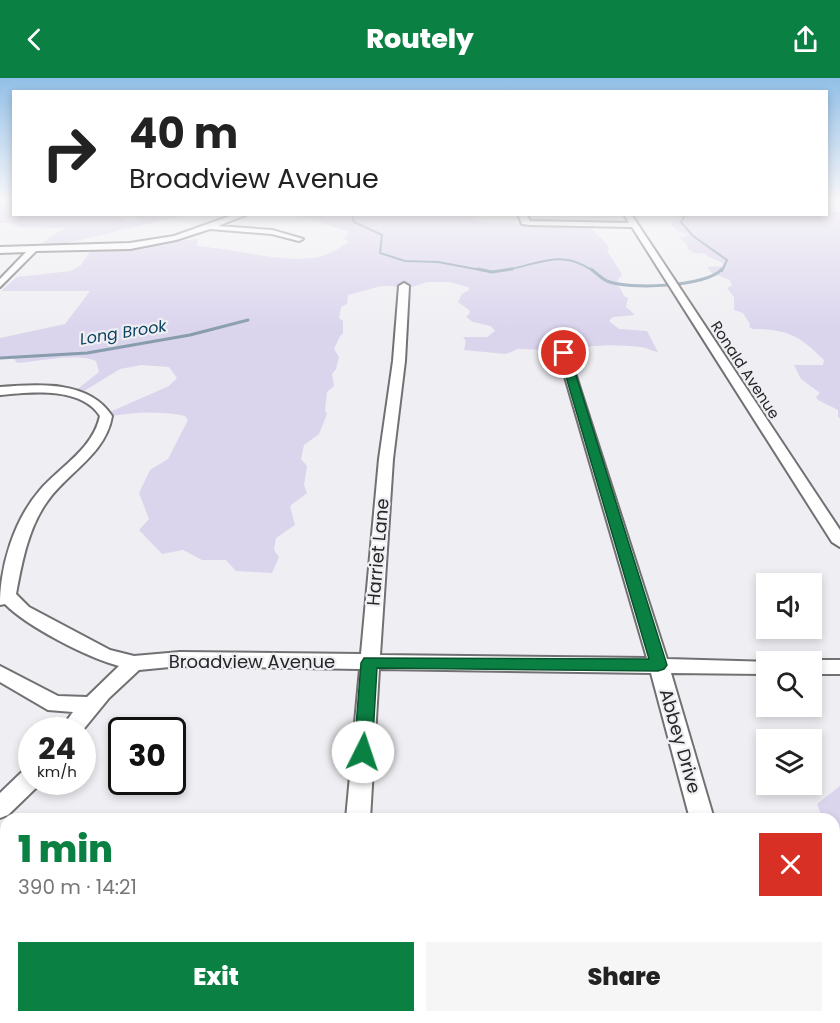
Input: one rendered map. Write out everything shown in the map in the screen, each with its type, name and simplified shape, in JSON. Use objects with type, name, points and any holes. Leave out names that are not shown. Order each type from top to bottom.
[{"type":"street","points":[[0,250],[130,246],[147,243]]},
{"type":"street","name":"Ronald Avenue","points":[[645,243],[840,542]]},
{"type":"street","points":[[0,284],[33,250]]},
{"type":"street","name":"Harriet Lane","points":[[358,813],[386,459],[399,361],[404,286]]},
{"type":"street","name":"Abbey Drive","points":[[564,353],[700,813]]},
{"type":"street","points":[[0,391],[19,389],[83,396],[98,405],[106,416],[95,442],[44,496],[27,524],[4,597]]},
{"type":"street","name":"Broadview Avenue","points":[[4,597],[23,611],[104,655],[134,663],[180,659],[756,666]]},
{"type":"street","points":[[81,717],[134,663]]},
{"type":"street","points":[[822,667],[840,668]]},
{"type":"street","points":[[0,673],[55,704],[91,705]]},
{"type":"street","points":[[0,808],[18,791]]},
{"type":"shaded area","points":[[42,243],[68,243],[64,244]]},
{"type":"shaded area","points":[[158,243],[197,243],[197,246],[300,259],[323,256],[347,243],[605,243],[609,248],[607,251],[622,274],[617,282],[624,296],[628,298],[626,307],[635,315],[613,317],[609,321],[619,329],[647,331],[658,352],[642,347],[611,345],[591,346],[563,353],[553,350],[518,349],[506,354],[464,350],[466,341],[463,337],[487,337],[495,331],[491,326],[473,322],[466,317],[470,313],[469,310],[458,302],[462,294],[469,290],[468,287],[449,282],[427,282],[404,290],[393,286],[381,286],[348,295],[347,304],[341,307],[339,318],[343,321],[343,333],[334,349],[339,357],[332,374],[334,386],[327,392],[325,410],[327,414],[319,434],[304,445],[301,459],[307,466],[304,485],[307,493],[290,506],[295,525],[276,538],[274,550],[279,557],[272,573],[236,571],[226,560],[202,560],[183,550],[162,554],[139,530],[149,519],[139,493],[150,470],[168,459],[188,420],[185,416],[164,413],[135,413],[104,417],[103,415],[169,386],[177,378],[169,367],[141,365],[120,369],[76,396],[70,395],[99,372],[96,361],[88,358],[68,357],[17,363],[14,359],[0,358],[0,338],[65,324],[90,291],[1,291],[17,277],[71,271],[81,265],[91,250]]},
{"type":"shaded area","points":[[685,243],[840,243],[840,418],[838,410],[818,400],[816,397],[820,393],[801,379],[794,365],[823,365],[824,360],[808,345],[785,332],[749,327],[750,324],[743,313],[734,310],[734,297],[727,288],[732,286],[730,280],[712,273],[707,267],[722,266],[723,263],[706,254],[694,253],[688,249]]},
{"type":"shaded area","points":[[840,786],[840,813],[821,813],[817,804]]},
{"type":"waterway","name":"Long Brook","points":[[381,243],[380,253],[405,261],[438,262],[486,271]]},
{"type":"waterway","name":"Long Brook","points":[[703,243],[727,260],[722,271]]},
{"type":"waterway","name":"Long Brook","points":[[500,271],[559,259],[570,260],[593,271]]},
{"type":"waterway","name":"Long Brook","points":[[478,269],[492,272],[512,269]]},
{"type":"waterway","name":"Long Brook","points":[[591,269],[607,281],[617,284],[649,286],[701,280],[722,269]]},
{"type":"waterway","name":"Long Brook","points":[[0,358],[87,353],[190,335],[248,320]]},
{"type":"route","points":[[363,752],[369,663],[658,665],[564,353]]}]
